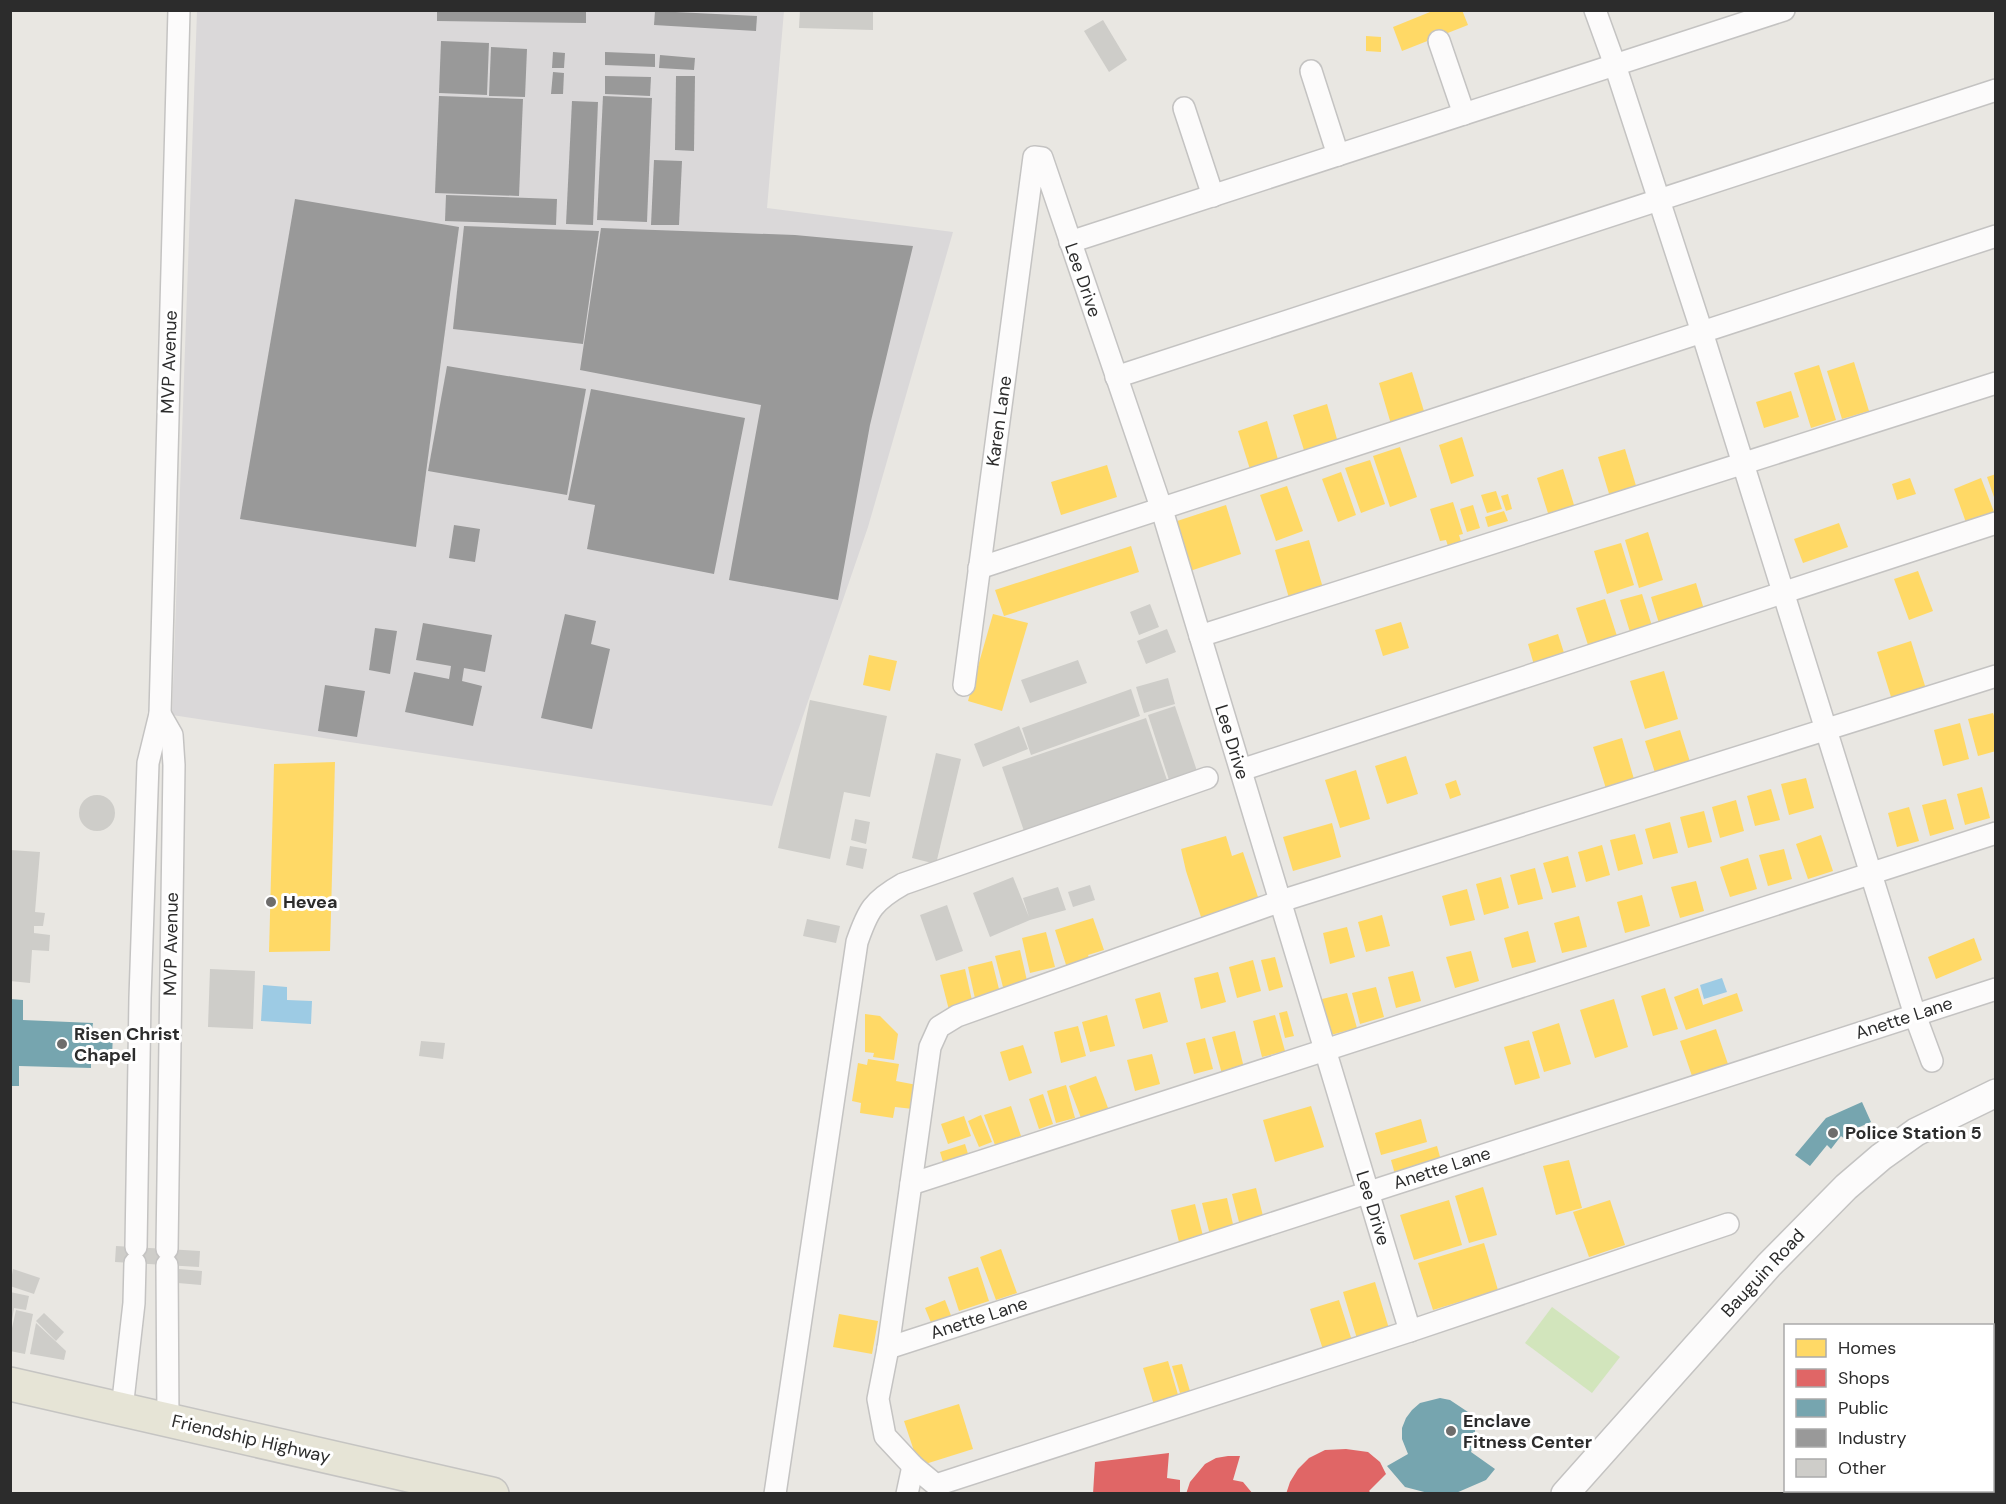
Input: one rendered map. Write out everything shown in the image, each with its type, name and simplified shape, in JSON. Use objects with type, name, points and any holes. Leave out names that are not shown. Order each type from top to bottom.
[{"type":"main road","name":"Friendship Highway","points":[[10,1384],[492,1494]]},
{"type":"street","name":"MVP Avenue","points":[[122,1409],[134,1303],[140,998],[148,763],[160,714],[179,10]]},
{"type":"street","points":[[1595,10],[1702,332],[1915,1015],[1932,1061]]},
{"type":"street","points":[[1070,242],[1615,65],[1748,16],[1784,10]]},
{"type":"street","points":[[1439,41],[1464,114]]},
{"type":"street","points":[[1311,71],[1338,155]]},
{"type":"street","points":[[1116,377],[1995,90]]},
{"type":"street","points":[[1184,108],[1213,196]]},
{"type":"street","name":"Lee Drive","points":[[1038,157],[1070,242],[1162,510],[1410,1331]]},
{"type":"street","name":"Karen Lane","points":[[964,685],[1038,157]]},
{"type":"street","points":[[979,568],[1995,236]]},
{"type":"street","points":[[1200,636],[1995,383]]},
{"type":"street","points":[[1241,770],[1995,523]]},
{"type":"street","points":[[1728,1224],[936,1489],[885,1436],[882,1430],[878,1399],[888,1347],[930,1047],[939,1027],[957,1016],[1281,901],[1995,676]]},
{"type":"street","name":"MVP Avenue","points":[[160,714],[172,735],[174,765],[167,1210],[168,1421]]},
{"type":"street","points":[[775,1494],[857,942],[866,915],[883,895],[903,884],[1207,778]]},
{"type":"street","points":[[911,1184],[1995,833]]},
{"type":"street","name":"Anette Lane","points":[[888,1347],[1995,989]]},
{"type":"street","points":[[139,1088],[169,1087]]},
{"type":"street","name":"Bauguin Road","points":[[1564,1494],[1769,1265],[1846,1187],[1881,1157],[1916,1132],[1995,1093]]},
{"type":"street","points":[[136,1211],[167,1210]]},
{"type":"street","points":[[907,1494],[913,1466]]},
{"type":"shaded area","points":[[197,11],[784,11],[767,208],[953,232],[868,527],[772,806],[172,715]]},
{"type":"green space","points":[[1552,1307],[1620,1357],[1592,1393],[1525,1343]]},
{"type":"water","points":[[1722,978],[1727,992],[1704,999],[1700,985]]},
{"type":"water","points":[[263,985],[287,987],[287,1000],[312,1001],[311,1024],[261,1021]]},
{"type":"building: Homes","points":[[1435,10],[1462,10],[1468,25],[1402,51],[1393,27]]},
{"type":"building: Homes","points":[[1366,36],[1381,37],[1381,52],[1366,51]]},
{"type":"building: Homes","points":[[1854,362],[1869,411],[1842,419],[1827,371]]},
{"type":"building: Homes","points":[[1819,365],[1836,420],[1811,428],[1794,373]]},
{"type":"building: Homes","points":[[1412,372],[1427,421],[1393,431],[1379,383]]},
{"type":"building: Homes","points":[[1791,391],[1799,417],[1764,428],[1756,402]]},
{"type":"building: Homes","points":[[1327,404],[1341,453],[1308,463],[1293,415]]},
{"type":"building: Homes","points":[[1267,421],[1281,470],[1253,479],[1238,431]]},
{"type":"building: Homes","points":[[1462,437],[1474,476],[1451,484],[1439,445]]},
{"type":"building: Homes","points":[[1400,447],[1417,497],[1390,507],[1373,456]]},
{"type":"building: Homes","points":[[1625,449],[1640,499],[1613,507],[1598,457]]},
{"type":"building: Homes","points":[[1370,460],[1385,504],[1361,513],[1345,468]]},
{"type":"building: Homes","points":[[1107,465],[1117,497],[1061,515],[1051,482]]},
{"type":"building: Homes","points":[[1563,469],[1578,518],[1552,526],[1537,478]]},
{"type":"building: Homes","points":[[1341,472],[1356,515],[1338,522],[1322,479]]},
{"type":"building: Homes","points":[[1996,474],[1996,500],[1995,500],[1987,477]]},
{"type":"building: Homes","points":[[1910,478],[1916,494],[1897,500],[1892,484]]},
{"type":"building: Homes","points":[[1981,478],[1996,517],[1968,528],[1954,489]]},
{"type":"building: Homes","points":[[1287,486],[1303,531],[1276,541],[1260,495]]},
{"type":"building: Homes","points":[[1496,491],[1502,509],[1487,513],[1481,495]]},
{"type":"building: Homes","points":[[1508,494],[1512,509],[1506,511],[1501,496]]},
{"type":"building: Homes","points":[[1453,502],[1463,534],[1459,535],[1464,551],[1451,555],[1446,540],[1440,541],[1430,509]]},
{"type":"building: Homes","points":[[1226,505],[1241,554],[1190,571],[1174,522]]},
{"type":"building: Homes","points":[[1473,505],[1480,528],[1467,532],[1460,509]]},
{"type":"building: Homes","points":[[1504,511],[1508,521],[1488,527],[1485,517]]},
{"type":"building: Homes","points":[[1839,523],[1848,547],[1803,563],[1794,539]]},
{"type":"building: Homes","points":[[1648,532],[1663,580],[1639,588],[1625,540]]},
{"type":"building: Homes","points":[[1309,540],[1323,588],[1289,598],[1275,550]]},
{"type":"building: Homes","points":[[1621,543],[1634,585],[1607,594],[1594,551]]},
{"type":"building: Homes","points":[[1131,546],[1139,572],[1004,616],[995,590]]},
{"type":"building: Homes","points":[[1918,571],[1933,611],[1909,620],[1894,579]]},
{"type":"building: Homes","points":[[1696,583],[1706,616],[1661,630],[1651,597]]},
{"type":"building: Homes","points":[[1642,594],[1652,626],[1630,632],[1620,600]]},
{"type":"building: Homes","points":[[1605,599],[1617,636],[1588,645],[1576,608]]},
{"type":"building: Homes","points":[[993,614],[1028,623],[1002,711],[968,701]]},
{"type":"building: Homes","points":[[1401,622],[1409,648],[1383,656],[1375,630]]},
{"type":"building: Homes","points":[[1558,634],[1565,656],[1534,665],[1528,644]]},
{"type":"building: Homes","points":[[1911,641],[1926,689],[1892,700],[1877,652]]},
{"type":"building: Homes","points":[[869,655],[897,661],[890,691],[863,685]]},
{"type":"building: Homes","points":[[1664,671],[1678,719],[1645,729],[1630,681]]},
{"type":"building: Homes","points":[[1993,713],[1996,722],[1996,751],[1978,756],[1968,719]]},
{"type":"building: Homes","points":[[1960,723],[1969,759],[1943,766],[1934,730]]},
{"type":"building: Homes","points":[[1680,730],[1692,768],[1657,779],[1645,741]]},
{"type":"building: Homes","points":[[1622,738],[1636,786],[1608,795],[1593,747]]},
{"type":"building: Homes","points":[[1406,756],[1418,794],[1387,804],[1375,766]]},
{"type":"building: Homes","points":[[335,762],[330,951],[269,952],[274,764]]},
{"type":"building: Homes","points":[[1356,770],[1370,819],[1340,828],[1325,780]]},
{"type":"building: Homes","points":[[1806,778],[1814,808],[1789,815],[1781,784]]},
{"type":"building: Homes","points":[[1456,780],[1461,795],[1450,799],[1445,784]]},
{"type":"building: Homes","points":[[1982,787],[1990,818],[1965,825],[1957,794]]},
{"type":"building: Homes","points":[[1771,789],[1780,820],[1755,826],[1747,796]]},
{"type":"building: Homes","points":[[1946,799],[1954,829],[1930,836],[1922,805]]},
{"type":"building: Homes","points":[[1736,800],[1744,831],[1720,838],[1712,807]]},
{"type":"building: Homes","points":[[1909,807],[1919,841],[1897,847],[1888,813]]},
{"type":"building: Homes","points":[[1704,811],[1712,842],[1688,848],[1680,817]]},
{"type":"building: Homes","points":[[1670,822],[1678,853],[1653,859],[1645,829]]},
{"type":"building: Homes","points":[[1332,823],[1341,857],[1293,871],[1283,837]]},
{"type":"building: Homes","points":[[1635,834],[1643,864],[1618,871],[1610,840]]},
{"type":"building: Homes","points":[[1821,835],[1833,871],[1808,879],[1796,844]]},
{"type":"building: Homes","points":[[1226,836],[1232,856],[1243,852],[1259,900],[1202,920],[1181,849]]},
{"type":"building: Homes","points":[[1602,845],[1610,875],[1586,882],[1578,852]]},
{"type":"building: Homes","points":[[1784,849],[1792,879],[1768,886],[1759,855]]},
{"type":"building: Homes","points":[[1568,856],[1576,887],[1552,893],[1543,863]]},
{"type":"building: Homes","points":[[1748,858],[1757,889],[1730,897],[1720,867]]},
{"type":"building: Homes","points":[[1535,868],[1543,899],[1518,905],[1510,875]]},
{"type":"building: Homes","points":[[1501,877],[1509,908],[1484,915],[1476,884]]},
{"type":"building: Homes","points":[[1696,881],[1704,911],[1680,918],[1671,887]]},
{"type":"building: Homes","points":[[1467,889],[1475,920],[1450,926],[1442,896]]},
{"type":"building: Homes","points":[[1642,895],[1650,926],[1625,933],[1617,902]]},
{"type":"building: Homes","points":[[1382,915],[1390,946],[1366,952],[1358,922]]},
{"type":"building: Homes","points":[[1579,916],[1587,947],[1562,953],[1554,923]]},
{"type":"building: Homes","points":[[1093,918],[1104,950],[1088,955],[1090,960],[1067,968],[1055,930]]},
{"type":"building: Homes","points":[[1347,927],[1355,957],[1330,964],[1323,933]]},
{"type":"building: Homes","points":[[1528,931],[1536,962],[1512,968],[1504,938]]},
{"type":"building: Homes","points":[[1046,932],[1055,967],[1030,973],[1022,938]]},
{"type":"building: Homes","points":[[1974,938],[1982,960],[1936,979],[1928,957]]},
{"type":"building: Homes","points":[[1020,950],[1028,985],[1004,991],[995,956]]},
{"type":"building: Homes","points":[[1471,951],[1479,981],[1455,988],[1446,957]]},
{"type":"building: Homes","points":[[1275,957],[1283,987],[1269,991],[1261,960]]},
{"type":"building: Homes","points":[[1253,960],[1261,991],[1237,998],[1229,967]]},
{"type":"building: Homes","points":[[992,961],[1001,997],[976,1003],[968,967]]},
{"type":"building: Homes","points":[[965,969],[973,1005],[949,1010],[940,975]]},
{"type":"building: Homes","points":[[1413,971],[1421,1001],[1396,1008],[1388,977]]},
{"type":"building: Homes","points":[[1218,972],[1226,1002],[1201,1009],[1194,978]]},
{"type":"building: Homes","points":[[1376,987],[1384,1017],[1360,1024],[1352,993]]},
{"type":"building: Homes","points":[[1665,988],[1678,1029],[1653,1036],[1641,996]]},
{"type":"building: Homes","points":[[1698,988],[1703,1005],[1737,993],[1743,1011],[1686,1030],[1674,997]]},
{"type":"building: Homes","points":[[1160,992],[1168,1022],[1143,1029],[1135,999]]},
{"type":"building: Homes","points":[[1347,993],[1357,1028],[1331,1035],[1322,999]]},
{"type":"building: Homes","points":[[1614,999],[1628,1047],[1595,1058],[1580,1010]]},
{"type":"building: Homes","points":[[1287,1011],[1294,1036],[1285,1038],[1279,1013]]},
{"type":"building: Homes","points":[[865,1014],[880,1016],[898,1034],[894,1060],[873,1057],[874,1053],[865,1052]]},
{"type":"building: Homes","points":[[1107,1015],[1115,1046],[1090,1052],[1082,1022]]},
{"type":"building: Homes","points":[[1275,1015],[1285,1051],[1262,1057],[1253,1021]]},
{"type":"building: Homes","points":[[1559,1023],[1571,1064],[1544,1072],[1532,1032]]},
{"type":"building: Homes","points":[[1078,1026],[1086,1056],[1061,1063],[1054,1032]]},
{"type":"building: Homes","points":[[1716,1029],[1729,1067],[1693,1079],[1680,1041]]},
{"type":"building: Homes","points":[[1235,1031],[1244,1068],[1222,1074],[1212,1037]]},
{"type":"building: Homes","points":[[1205,1038],[1213,1069],[1194,1074],[1186,1043]]},
{"type":"building: Homes","points":[[1529,1040],[1540,1078],[1515,1085],[1504,1047]]},
{"type":"building: Homes","points":[[1023,1045],[1032,1073],[1009,1081],[1000,1052]]},
{"type":"building: Homes","points":[[1152,1054],[1160,1084],[1135,1091],[1127,1060]]},
{"type":"building: Homes","points":[[868,1059],[899,1064],[896,1081],[917,1085],[913,1109],[895,1107],[893,1118],[860,1113],[861,1103],[852,1101],[858,1063],[867,1065]]},
{"type":"building: Homes","points":[[1096,1076],[1108,1108],[1081,1118],[1069,1086]]},
{"type":"building: Homes","points":[[1066,1085],[1075,1118],[1056,1123],[1047,1091]]},
{"type":"building: Homes","points":[[1043,1094],[1053,1124],[1039,1129],[1029,1099]]},
{"type":"building: Homes","points":[[1011,1106],[1021,1136],[995,1145],[984,1115]]},
{"type":"building: Homes","points":[[1311,1106],[1324,1147],[1275,1162],[1263,1120]]},
{"type":"building: Homes","points":[[981,1115],[992,1142],[979,1147],[968,1121]]},
{"type":"building: Homes","points":[[964,1116],[971,1136],[948,1144],[941,1124]]},
{"type":"building: Homes","points":[[1421,1119],[1427,1142],[1381,1155],[1375,1133]]},
{"type":"building: Homes","points":[[965,1144],[969,1157],[944,1165],[940,1152]]},
{"type":"building: Homes","points":[[1437,1146],[1442,1164],[1396,1178],[1391,1160]]},
{"type":"building: Homes","points":[[1569,1160],[1582,1208],[1556,1215],[1543,1166]]},
{"type":"building: Homes","points":[[1483,1187],[1497,1235],[1469,1243],[1455,1196]]},
{"type":"building: Homes","points":[[1256,1188],[1265,1224],[1241,1230],[1232,1194]]},
{"type":"building: Homes","points":[[1227,1198],[1235,1233],[1211,1239],[1202,1203]]},
{"type":"building: Homes","points":[[1449,1200],[1462,1245],[1414,1260],[1400,1215]]},
{"type":"building: Homes","points":[[1610,1200],[1625,1245],[1589,1257],[1573,1212]]},
{"type":"building: Homes","points":[[1195,1204],[1204,1240],[1180,1246],[1171,1210]]},
{"type":"building: Homes","points":[[1484,1243],[1498,1290],[1433,1310],[1418,1263]]},
{"type":"building: Homes","points":[[1001,1249],[1017,1293],[996,1300],[980,1257]]},
{"type":"building: Homes","points":[[978,1267],[989,1301],[959,1311],[948,1277]]},
{"type":"building: Homes","points":[[1375,1282],[1390,1332],[1358,1342],[1343,1292]]},
{"type":"building: Homes","points":[[945,1300],[952,1318],[932,1325],[925,1308]]},
{"type":"building: Homes","points":[[1339,1300],[1354,1347],[1325,1356],[1310,1309]]},
{"type":"building: Homes","points":[[839,1314],[878,1321],[872,1354],[833,1347]]},
{"type":"building: Homes","points":[[1168,1361],[1179,1398],[1154,1405],[1143,1368]]},
{"type":"building: Homes","points":[[1182,1364],[1190,1391],[1180,1393],[1172,1366]]},
{"type":"building: Homes","points":[[959,1404],[973,1449],[919,1466],[904,1421]]},
{"type":"building: Shops","points":[[1346,1449],[1368,1452],[1380,1462],[1386,1474],[1369,1491],[1372,1494],[1286,1494],[1298,1469],[1309,1458],[1325,1450]]},
{"type":"building: Shops","points":[[1169,1453],[1167,1478],[1180,1480],[1180,1494],[1093,1494],[1095,1462]]},
{"type":"building: Shops","points":[[1240,1456],[1233,1480],[1243,1482],[1253,1494],[1186,1494],[1190,1482],[1205,1464],[1216,1458]]},
{"type":"building: Public","name":"Risen Christ Chapel","points":[[10,999],[23,1000],[23,1020],[93,1023],[92,1030],[113,1031],[112,1059],[91,1058],[91,1068],[19,1066],[19,1086],[10,1086]]},
{"type":"building: Public","name":"Police Station 5","points":[[1862,1102],[1871,1122],[1855,1129],[1846,1140],[1841,1136],[1831,1149],[1827,1145],[1810,1166],[1795,1155],[1826,1118]]},
{"type":"building: Public","points":[[1440,1398],[1450,1400],[1468,1412],[1475,1430],[1471,1452],[1495,1469],[1486,1480],[1456,1493],[1432,1494],[1405,1487],[1387,1466],[1408,1454],[1402,1439],[1402,1428],[1412,1410],[1420,1403]]},
{"type":"building: Industry","points":[[437,10],[586,10],[586,23],[437,21]]},
{"type":"building: Industry","points":[[655,11],[757,16],[756,31],[654,25]]},
{"type":"building: Industry","points":[[441,41],[489,43],[487,95],[439,93]]},
{"type":"building: Industry","points":[[491,47],[527,49],[525,97],[489,96]]},
{"type":"building: Industry","points":[[553,52],[565,53],[564,68],[552,68]]},
{"type":"building: Industry","points":[[605,52],[655,54],[655,67],[605,65]]},
{"type":"building: Industry","points":[[660,55],[695,58],[694,70],[659,68]]},
{"type":"building: Industry","points":[[553,72],[564,73],[563,94],[551,94]]},
{"type":"building: Industry","points":[[605,76],[651,77],[650,96],[605,94]]},
{"type":"building: Industry","points":[[676,76],[695,76],[694,151],[675,150]]},
{"type":"building: Industry","points":[[439,96],[523,99],[519,196],[435,193]]},
{"type":"building: Industry","points":[[603,96],[652,98],[647,222],[597,220]]},
{"type":"building: Industry","points":[[572,101],[598,102],[593,225],[566,224]]},
{"type":"building: Industry","points":[[654,160],[682,161],[679,225],[651,225]]},
{"type":"building: Industry","points":[[446,195],[557,199],[556,225],[445,221]]},
{"type":"building: Industry","points":[[295,199],[459,227],[416,547],[240,519]]},
{"type":"building: Industry","points":[[464,226],[599,231],[583,344],[453,329]]},
{"type":"building: Industry","points":[[601,228],[795,235],[913,246],[870,425],[838,600],[729,580],[761,405],[580,370]]},
{"type":"building: Industry","points":[[447,366],[586,389],[567,495],[428,471]]},
{"type":"building: Industry","points":[[591,389],[745,418],[714,574],[587,549],[595,505],[568,500]]},
{"type":"building: Industry","points":[[454,525],[480,529],[475,562],[449,558]]},
{"type":"building: Industry","points":[[565,614],[596,621],[591,644],[610,649],[592,729],[541,718]]},
{"type":"building: Industry","points":[[423,623],[492,635],[485,672],[464,668],[462,681],[482,686],[473,726],[405,712],[414,672],[449,679],[451,666],[416,660]]},
{"type":"building: Industry","points":[[375,628],[397,631],[390,674],[369,670]]},
{"type":"building: Industry","points":[[325,685],[365,691],[357,737],[318,731]]},
{"type":"building: Other","points":[[800,10],[873,10],[873,30],[799,28]]},
{"type":"building: Other","points":[[1103,20],[1127,60],[1109,72],[1084,31]]},
{"type":"building: Other","points":[[1150,604],[1159,627],[1139,635],[1130,612]]},
{"type":"building: Other","points":[[1167,629],[1176,652],[1146,664],[1137,641]]},
{"type":"building: Other","points":[[1078,660],[1087,683],[1030,703],[1021,680]]},
{"type":"building: Other","points":[[1168,678],[1175,704],[1144,713],[1136,687]]},
{"type":"building: Other","points":[[1131,689],[1140,716],[1031,755],[1022,728]]},
{"type":"building: Other","points":[[810,700],[887,716],[870,797],[844,792],[830,859],[778,848]]},
{"type":"building: Other","points":[[1175,706],[1198,774],[1170,783],[1148,715]]},
{"type":"building: Other","points":[[1146,718],[1169,786],[1025,834],[1002,767]]},
{"type":"building: Other","points":[[1019,726],[1028,749],[983,767],[974,744]]},
{"type":"building: Other","points":[[936,753],[961,759],[936,864],[912,858]]},
{"type":"building: Other","points":[[97,795],[110,800],[115,813],[110,826],[97,831],[84,826],[79,813],[84,800]]},
{"type":"building: Other","points":[[855,819],[870,822],[866,844],[851,840]]},
{"type":"building: Other","points":[[850,846],[867,849],[863,869],[846,865]]},
{"type":"building: Other","points":[[10,850],[40,852],[35,912],[45,913],[43,926],[34,926],[34,933],[50,935],[49,951],[32,950],[30,983],[10,981]]},
{"type":"building: Other","points":[[1013,877],[1029,917],[1023,898],[1058,887],[1066,910],[1030,920],[990,937],[973,893]]},
{"type":"building: Other","points":[[1090,885],[1095,900],[1073,907],[1068,892]]},
{"type":"building: Other","points":[[947,905],[963,951],[936,961],[920,915]]},
{"type":"building: Other","points":[[807,919],[840,926],[836,943],[803,936]]},
{"type":"building: Other","points":[[210,969],[255,971],[253,1029],[208,1027]]},
{"type":"building: Other","points":[[421,1041],[445,1043],[443,1059],[419,1056]]},
{"type":"building: Other","points":[[116,1246],[200,1251],[199,1267],[115,1262]]},
{"type":"building: Other","points":[[13,1269],[40,1278],[34,1294],[10,1286]]},
{"type":"building: Other","points":[[179,1269],[202,1271],[201,1285],[178,1283]]},
{"type":"building: Other","points":[[10,1292],[29,1296],[26,1310],[14,1308],[12,1320]]},
{"type":"building: Other","points":[[16,1310],[33,1314],[25,1354],[10,1351],[10,1337]]},
{"type":"building: Other","points":[[44,1313],[64,1332],[56,1341],[36,1321]]},
{"type":"building: Other","points":[[36,1323],[66,1351],[64,1360],[30,1354]]},
{"type":"place","name":"Hevea","points":[[271,902]]},
{"type":"place","name":"Risen Christ Chapel","points":[[62,1044]]},
{"type":"place","name":"Police Station 5","points":[[1833,1133]]},
{"type":"place","name":"Enclave Fitness Center","points":[[1451,1431]]}]
